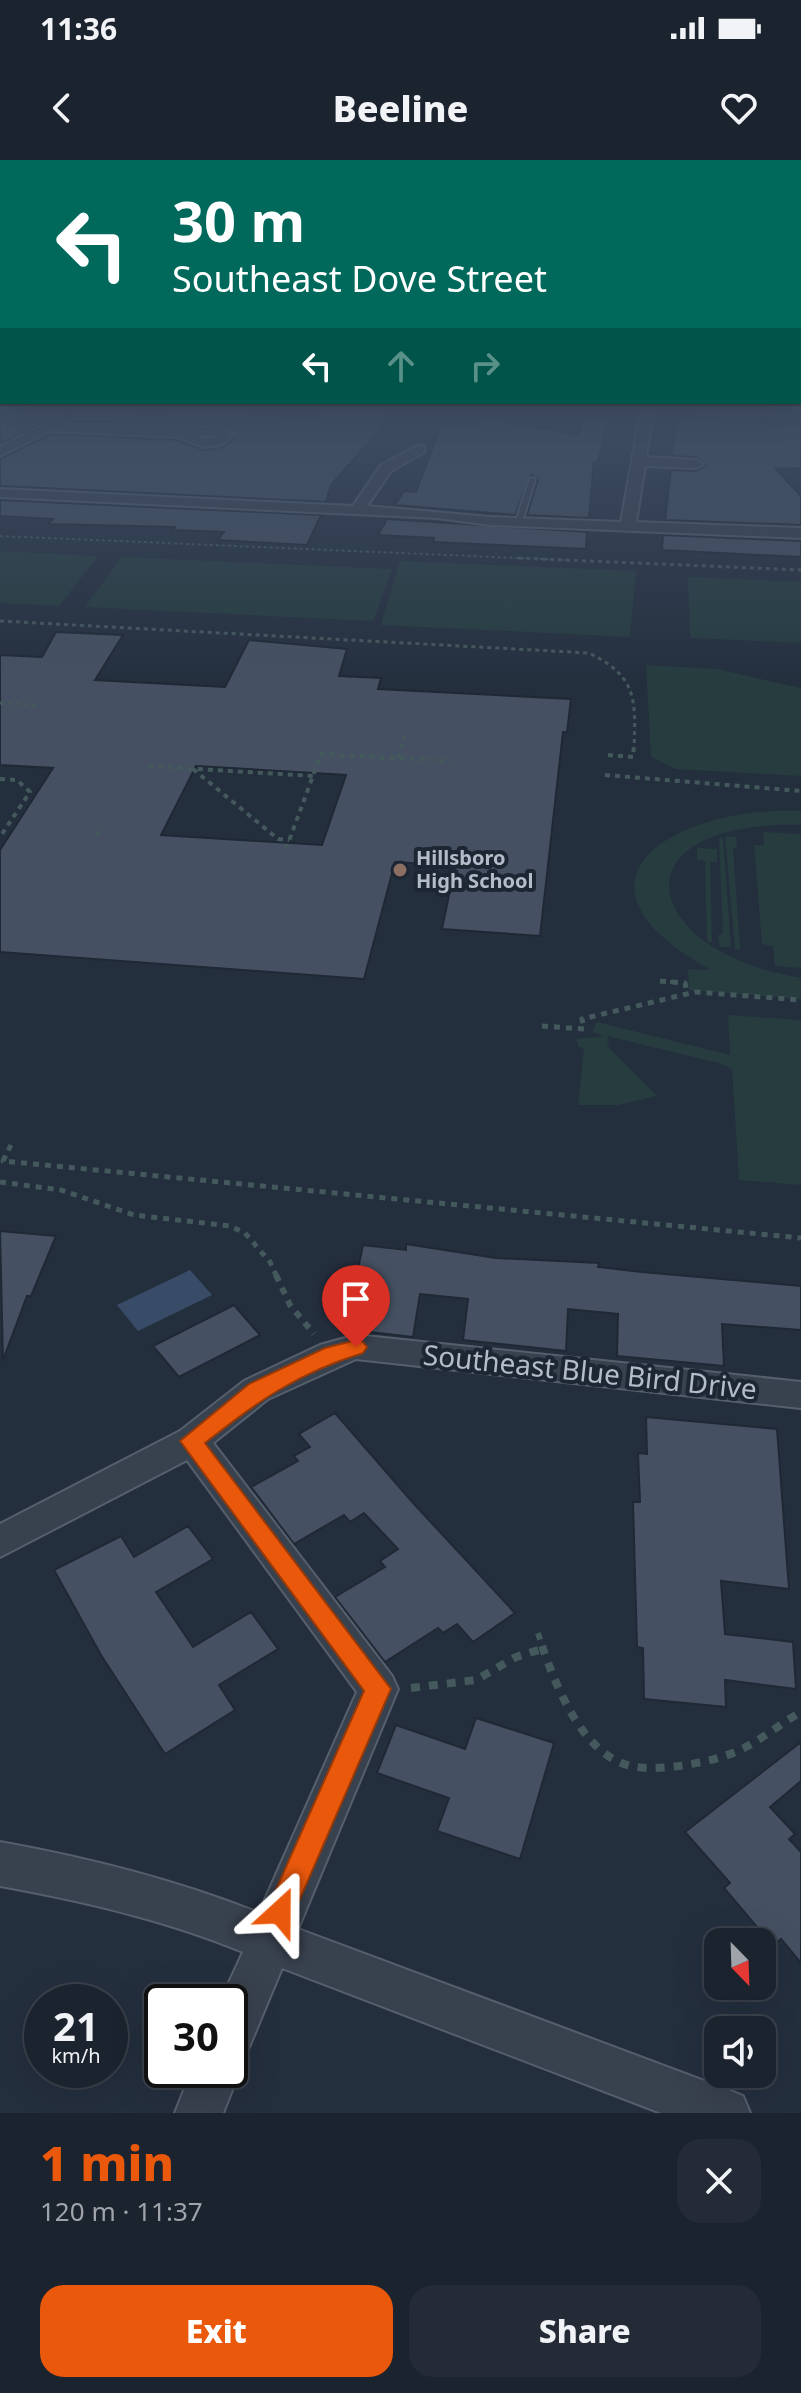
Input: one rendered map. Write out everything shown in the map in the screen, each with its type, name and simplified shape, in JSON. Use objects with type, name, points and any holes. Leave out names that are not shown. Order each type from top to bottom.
[{"type":"street","points":[[171,501],[518,522],[801,533]]},
{"type":"street","points":[[357,510],[363,501]]},
{"type":"street","points":[[628,526],[631,501]]},
{"type":"street","name":"Southeast Blue Bird Drive","points":[[0,1542],[192,1441],[256,1390],[332,1354],[356,1347],[801,1395]]},
{"type":"street","points":[[192,1441],[378,1689],[248,1990]]},
{"type":"street","points":[[0,1864],[79,1878],[208,1915],[726,2113]]},
{"type":"street","points":[[199,2113],[209,2088]]},
{"type":"lane","points":[[518,522],[525,501]]},
{"type":"path","points":[[0,536],[801,570]]},
{"type":"path","points":[[0,621],[589,653],[620,671],[632,685],[635,698],[633,757],[608,755]]},
{"type":"path","points":[[0,703],[38,705]]},
{"type":"path","points":[[398,758],[406,732]]},
{"type":"path","points":[[286,849],[321,754],[451,761]]},
{"type":"path","points":[[148,766],[313,776]]},
{"type":"path","points":[[192,769],[278,839],[289,840]]},
{"type":"path","points":[[605,775],[801,791]]},
{"type":"path","points":[[0,779],[17,780],[30,792],[0,837]]},
{"type":"path","points":[[0,820],[11,821]]},
{"type":"path","points":[[96,836],[102,826]]},
{"type":"path","points":[[660,981],[685,983],[687,994]]},
{"type":"path","points":[[542,1026],[584,1029],[582,1019],[687,994],[801,1000]]},
{"type":"path","points":[[11,1145],[3,1161],[801,1238]]},
{"type":"path","points":[[0,1182],[61,1190],[134,1215],[230,1226],[245,1233],[270,1262],[290,1305],[332,1354]]},
{"type":"path","points":[[538,1633],[542,1649],[582,1726],[604,1751],[624,1765],[672,1766],[703,1761],[743,1748],[801,1712]]},
{"type":"path","points":[[378,1689],[476,1680],[516,1657],[542,1649]]},
{"type":"green space","points":[[0,551],[98,556],[59,606],[0,603]]},
{"type":"green space","points":[[122,557],[392,569],[373,621],[85,607]]},
{"type":"green space","points":[[400,561],[636,571],[630,637],[381,625]]},
{"type":"green space","points":[[688,577],[801,582],[801,643],[690,638]]},
{"type":"green space","points":[[646,665],[717,669],[801,688],[801,776],[675,769],[651,757]]},
{"type":"green space","points":[[801,811],[801,825],[740,829],[699,843],[675,864],[669,890],[680,916],[706,942],[746,963],[801,978],[801,999],[689,990],[688,969],[711,970],[663,937],[639,906],[635,879],[649,854],[676,835],[712,821],[755,812]]},
{"type":"green space","points":[[763,832],[801,834],[801,968],[775,966],[773,946],[762,944],[754,845],[764,845]]},
{"type":"green space","points":[[725,836],[736,837],[737,847],[733,848],[740,949],[735,949]]},
{"type":"green space","points":[[719,838],[723,838],[731,947],[720,947],[718,935],[723,934]]},
{"type":"green space","points":[[697,848],[717,849],[717,862],[710,862],[712,942],[707,942],[705,861],[697,860]]},
{"type":"green space","points":[[728,1015],[801,1020],[801,1185],[739,1180],[732,1069],[722,1064],[607,1036],[609,1044],[606,1045],[657,1096],[618,1105],[578,1105],[584,1048],[579,1047],[576,1039],[604,1036],[592,1032],[597,1022],[730,1055]]},
{"type":"water","points":[[190,1270],[212,1295],[138,1331],[117,1305]]},
{"type":"building","points":[[0,501],[321,515],[307,545],[218,540],[224,532],[173,530],[175,527],[48,524],[53,519],[0,516]]},
{"type":"building","points":[[397,501],[521,501],[515,515],[395,505]]},
{"type":"building","points":[[531,501],[591,501],[589,518],[527,515]]},
{"type":"building","points":[[667,501],[801,501],[801,525],[665,520]]},
{"type":"building","points":[[387,519],[587,532],[586,549],[433,542],[434,538],[378,535]]},
{"type":"building","points":[[663,535],[801,541],[801,557],[662,550]]},
{"type":"building","points":[[56,632],[123,635],[95,680],[225,687],[249,640],[347,649],[339,676],[381,678],[378,689],[571,699],[567,732],[563,732],[540,936],[442,929],[455,866],[395,862],[364,979],[0,952],[0,850],[53,768],[0,765],[0,655],[42,657]],"holes":[[[196,766],[346,775],[322,845],[161,835]]]},
{"type":"building","points":[[0,1231],[56,1236],[31,1296],[27,1296],[3,1360]]},
{"type":"building","points":[[406,1244],[496,1258],[599,1263],[598,1267],[801,1286],[801,1330],[722,1324],[724,1366],[617,1356],[618,1314],[568,1309],[566,1351],[463,1340],[468,1299],[420,1294],[413,1337],[370,1332],[378,1291],[354,1288],[363,1245],[406,1250]]},
{"type":"building","points":[[234,1305],[260,1335],[179,1377],[153,1346]]},
{"type":"building","points":[[335,1413],[515,1613],[473,1642],[457,1624],[443,1633],[438,1628],[385,1662],[335,1597],[385,1567],[380,1561],[398,1549],[364,1513],[350,1522],[344,1515],[294,1544],[251,1487],[298,1461],[294,1456],[310,1447],[299,1434]]},
{"type":"building","points":[[646,1417],[777,1429],[789,1589],[721,1581],[725,1634],[793,1642],[796,1689],[725,1680],[726,1707],[644,1699],[643,1648],[637,1647],[633,1502],[640,1502],[638,1453],[647,1454]]},
{"type":"building","points":[[188,1526],[213,1559],[156,1592],[193,1647],[251,1612],[278,1649],[219,1685],[235,1710],[165,1754],[101,1655],[54,1570],[121,1536],[134,1557]]},
{"type":"building","points":[[476,1718],[554,1743],[520,1859],[437,1831],[449,1798],[377,1773],[396,1725],[465,1749]]},
{"type":"building","points":[[801,1742],[801,1781],[770,1807],[795,1834],[789,1839],[801,1852],[801,1963],[781,1939],[776,1943],[776,1928],[758,1928],[724,1888],[730,1883],[685,1832]]},
{"type":"place","name":"Hillsboro High School","points":[[400,870]]},
{"type":"route","points":[[280,1912],[378,1689],[192,1441],[256,1390],[332,1354],[356,1347]]}]
